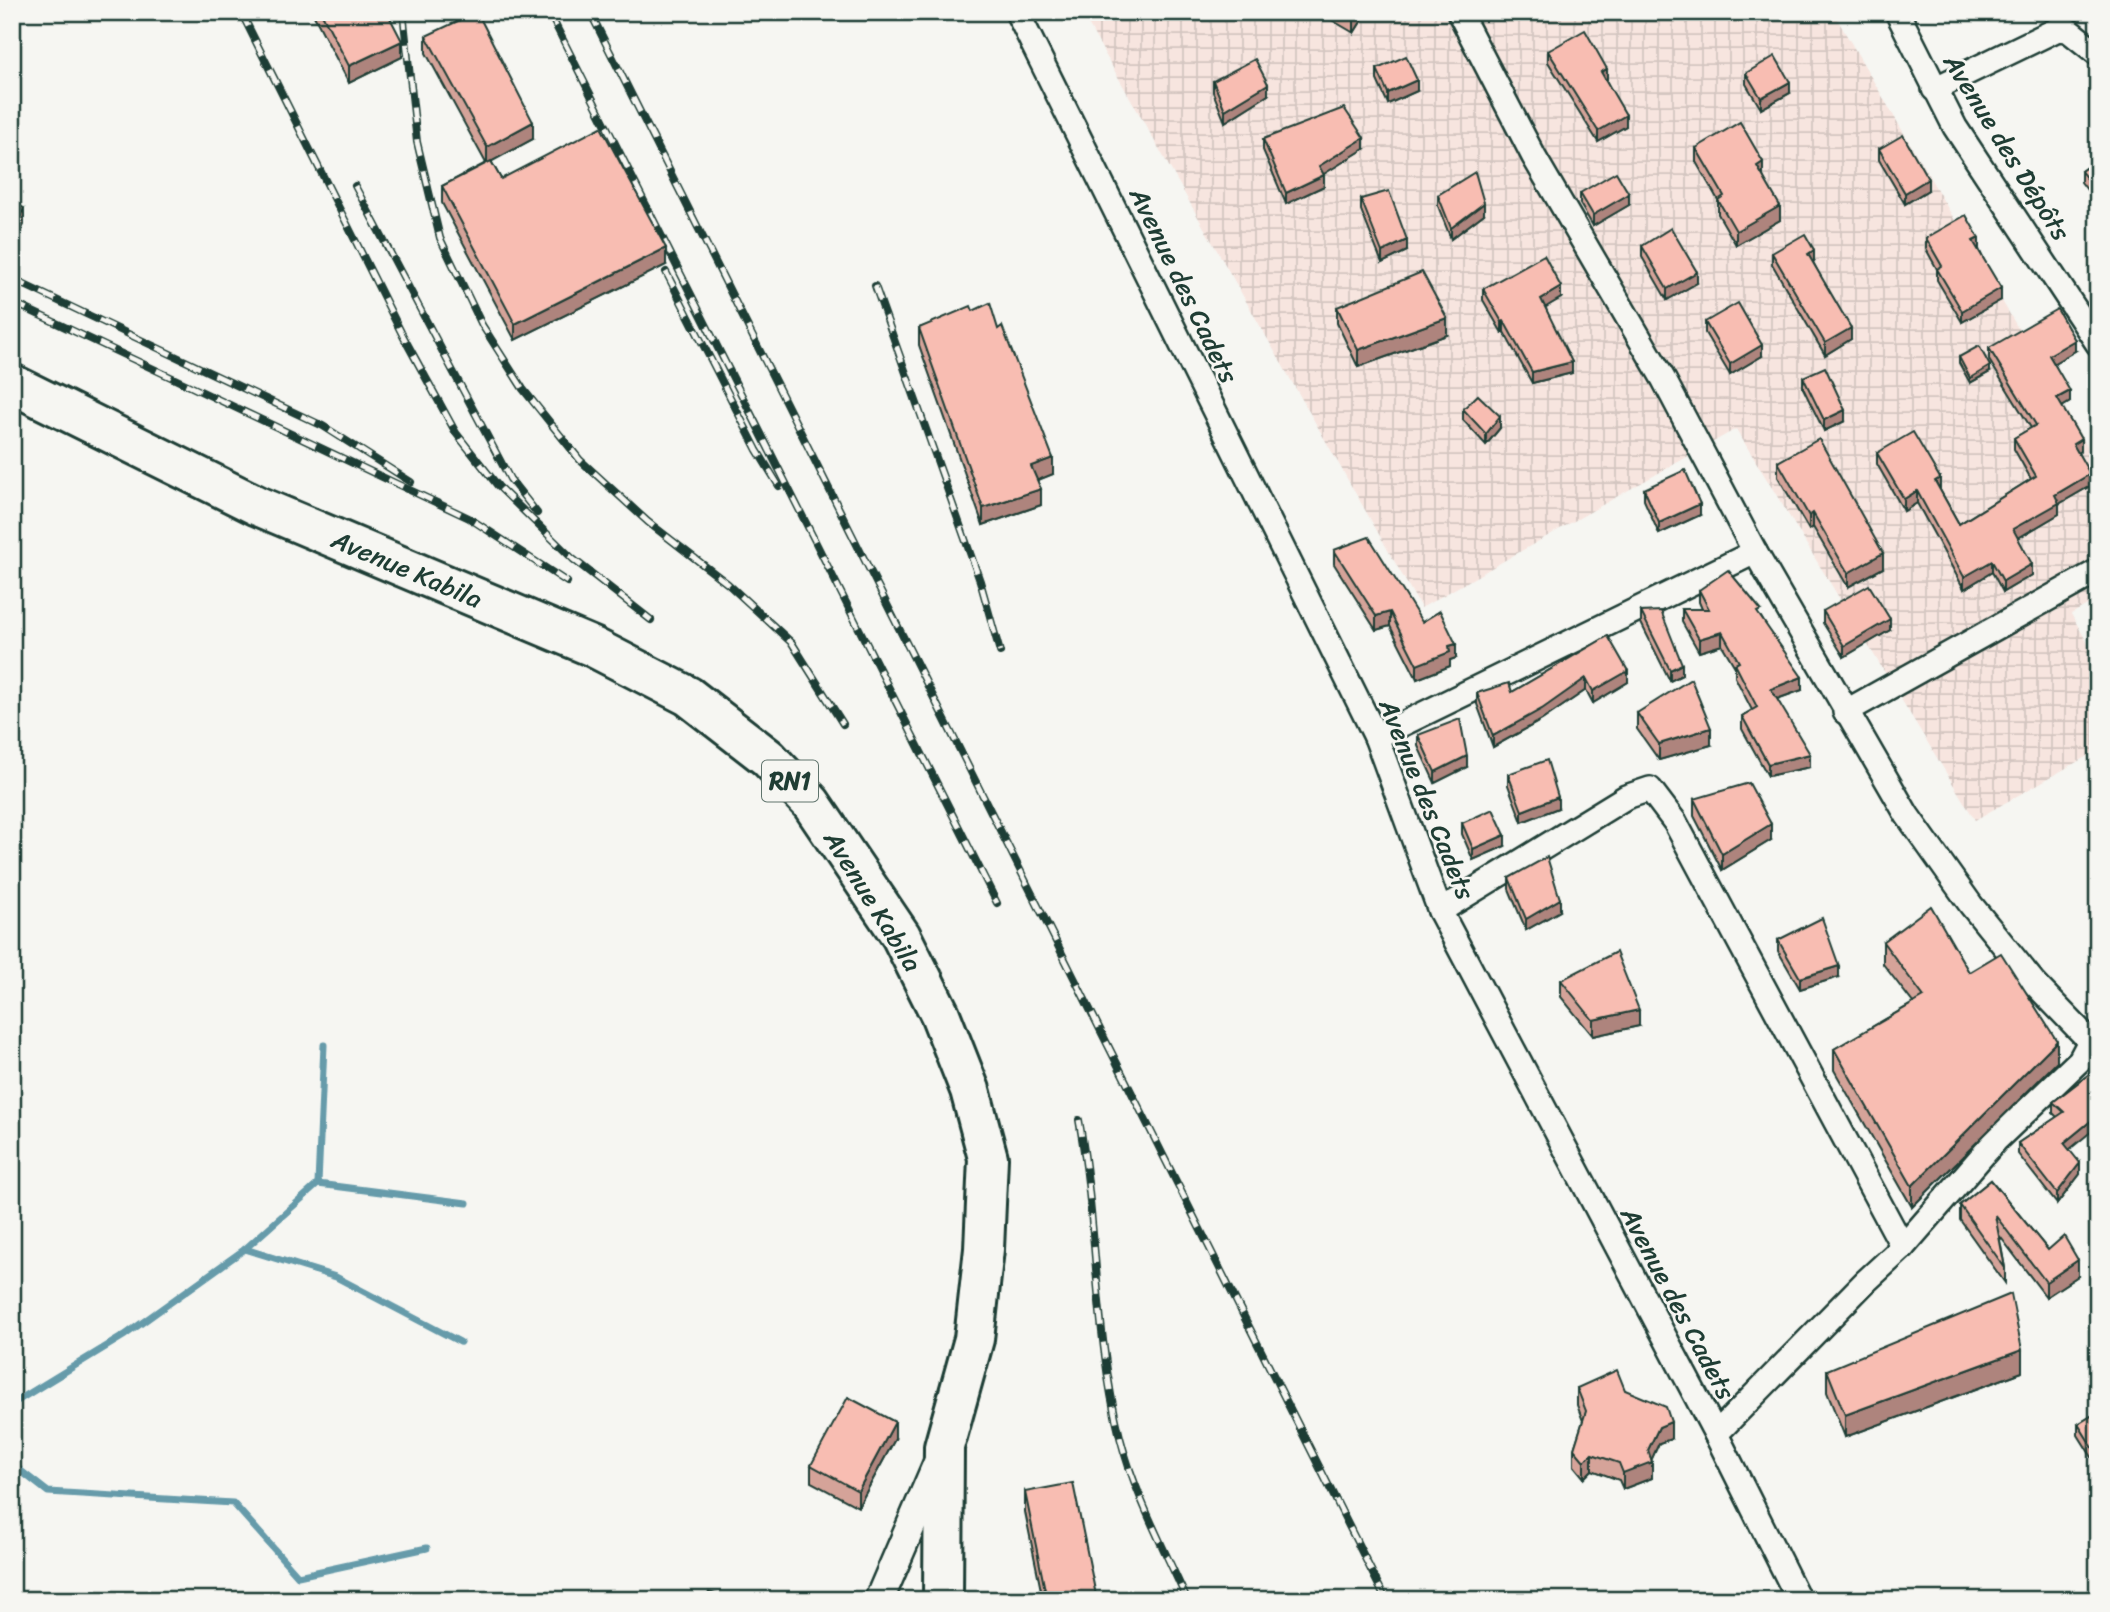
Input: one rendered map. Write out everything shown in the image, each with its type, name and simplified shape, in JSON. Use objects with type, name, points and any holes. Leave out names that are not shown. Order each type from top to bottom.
[{"type":"highway","name":"Avenue Kabila","points":[[12,384],[258,506],[593,647],[688,696],[768,758],[811,803],[901,936],[940,1014],[970,1090],[988,1158],[984,1249],[974,1339],[944,1447],[943,1600]]},
{"type":"street","name":"Avenue des Cadets","points":[[1017,12],[1376,737],[1440,911],[1716,1434],[1799,1600]]},
{"type":"street","points":[[1459,12],[1534,157],[1664,380],[1755,552],[1845,712],[1907,815],[1971,905],[2035,984],[2094,1040],[2063,1080],[1996,1140],[1903,1247],[1865,1282],[1716,1434]]},
{"type":"street","name":"Avenue des Dépôts","points":[[1897,12],[1934,89],[1975,159],[2098,344]]},
{"type":"street","points":[[1934,89],[2058,29],[2068,30],[2098,54]]},
{"type":"street","points":[[1376,737],[1755,552]]},
{"type":"street","points":[[1845,712],[2098,572]]},
{"type":"street","points":[[1440,911],[1626,797],[1650,789],[1675,822],[1903,1247]]},
{"type":"street","points":[[879,1600],[944,1447]]},
{"type":"shaded area","points":[[1081,12],[1833,12],[2098,465],[2098,599],[2071,614],[2098,661],[2098,750],[1975,820],[1736,429],[1421,608]]},
{"type":"building","points":[[321,12],[387,12],[402,41],[349,66]]},
{"type":"building","points":[[477,12],[533,122],[487,147],[426,36]]},
{"type":"building","points":[[1585,30],[1607,69],[1601,72],[1626,115],[1598,131],[1548,51]]},
{"type":"building","points":[[1406,56],[1417,80],[1388,93],[1377,69]]},
{"type":"building","points":[[1775,56],[1790,82],[1761,98],[1746,73]]},
{"type":"building","points":[[1255,59],[1268,84],[1225,110],[1213,81]]},
{"type":"building","points":[[1344,108],[1364,138],[1319,166],[1324,175],[1286,193],[1263,139]]},
{"type":"building","points":[[1740,122],[1763,162],[1757,166],[1780,206],[1736,231],[1718,200],[1724,196],[1696,148]]},
{"type":"building","points":[[601,127],[666,248],[515,324],[442,186],[491,161],[501,179]]},
{"type":"building","points":[[1903,135],[1928,179],[1905,193],[1879,149]]},
{"type":"building","points":[[2098,159],[2098,184],[2093,187],[2081,171]]},
{"type":"building","points":[[1475,172],[1484,203],[1451,228],[1438,195]]},
{"type":"building","points":[[1616,172],[1629,194],[1593,215],[1580,193]]},
{"type":"building","points":[[1389,191],[1407,240],[1382,252],[1361,199]]},
{"type":"building","points":[[12,203],[24,208],[12,231]]},
{"type":"building","points":[[1966,215],[1979,238],[1973,241],[2001,288],[1962,311],[1937,269],[1942,266],[1926,238]]},
{"type":"building","points":[[1671,228],[1697,272],[1667,289],[1642,246]]},
{"type":"building","points":[[1805,234],[1814,250],[1808,254],[1851,328],[1825,343],[1772,253]]},
{"type":"building","points":[[1544,255],[1561,287],[1541,299],[1572,362],[1532,372],[1483,289]]},
{"type":"building","points":[[1422,272],[1447,318],[1358,350],[1337,307]]},
{"type":"building","points":[[990,303],[998,329],[1002,326],[1053,458],[1031,466],[1041,489],[983,508],[919,328],[971,306],[973,311]]},
{"type":"building","points":[[1738,303],[1762,345],[1730,364],[1705,322]]},
{"type":"building","points":[[2057,309],[2075,340],[2049,355],[2070,391],[2057,398],[2081,439],[2073,444],[2090,474],[2055,495],[2059,503],[2013,529],[2032,564],[2003,581],[1992,561],[1964,577],[1917,491],[1904,499],[1877,453],[1913,432],[1940,478],[1935,481],[1959,524],[2036,476],[2014,438],[2036,425],[1989,348]]},
{"type":"building","points":[[1979,346],[1990,366],[1970,378],[1959,357]]},
{"type":"building","points":[[1825,367],[1845,410],[1824,420],[1803,377]]},
{"type":"building","points":[[1478,395],[1500,416],[1486,434],[1463,409]]},
{"type":"building","points":[[1819,439],[1883,553],[1848,573],[1813,513],[1809,516],[1778,462]]},
{"type":"building","points":[[1685,470],[1700,504],[1659,523],[1644,489]]},
{"type":"building","points":[[1369,537],[1422,622],[1440,611],[1456,644],[1449,646],[1450,652],[1417,665],[1390,612],[1376,616],[1334,550]]},
{"type":"building","points":[[1728,570],[1761,610],[1757,612],[1802,677],[1771,689],[1810,754],[1768,764],[1742,716],[1757,707],[1735,664],[1739,662],[1722,632],[1699,639],[1682,609],[1709,609],[1699,590]]},
{"type":"building","points":[[1869,585],[1890,619],[1844,646],[1823,611]]},
{"type":"building","points":[[1661,611],[1682,664],[1670,670],[1641,612]]},
{"type":"building","points":[[1608,636],[1628,671],[1593,691],[1586,678],[1542,709],[1493,736],[1477,693],[1509,683],[1512,692]]},
{"type":"building","points":[[1691,679],[1711,728],[1659,744],[1637,713]]},
{"type":"building","points":[[1460,719],[1467,756],[1435,772],[1418,735]]},
{"type":"building","points":[[1547,760],[1558,797],[1522,811],[1508,774]]},
{"type":"building","points":[[1749,783],[1771,824],[1722,854],[1694,799]]},
{"type":"building","points":[[1493,809],[1505,835],[1473,849],[1462,823]]},
{"type":"building","points":[[1547,857],[1560,899],[1526,919],[1509,878]]},
{"type":"building","points":[[1931,906],[1969,972],[2001,953],[2057,1041],[1912,1186],[1834,1049],[1924,997],[1883,942]]},
{"type":"building","points":[[1822,918],[1839,966],[1800,978],[1778,940]]},
{"type":"building","points":[[1616,952],[1639,1010],[1593,1020],[1561,980]]},
{"type":"building","points":[[2097,1068],[2098,1115],[2064,1143],[2080,1163],[2057,1193],[2018,1143],[2064,1112],[2053,1102]]},
{"type":"building","points":[[1991,1180],[2048,1250],[2064,1236],[2078,1260],[2046,1282],[1995,1215],[2005,1268],[1960,1205]]},
{"type":"building","points":[[2011,1294],[2022,1350],[1845,1415],[1827,1370]]},
{"type":"building","points":[[1617,1370],[1625,1390],[1666,1407],[1671,1422],[1659,1427],[1648,1450],[1652,1462],[1623,1473],[1619,1463],[1592,1454],[1584,1461],[1574,1449],[1586,1411],[1577,1388]]},
{"type":"building","points":[[848,1397],[895,1422],[858,1491],[811,1465]]},
{"type":"building","points":[[2098,1412],[2098,1456],[2078,1424]]},
{"type":"building","points":[[1073,1483],[1097,1600],[1047,1600],[1025,1492]]},
{"type":"building","points":[[709,1592],[734,1600],[706,1600]]},
{"type":"waterway","points":[[318,1184],[324,1045]]},
{"type":"waterway","points":[[12,1404],[125,1335],[245,1249],[318,1184],[467,1203]]},
{"type":"waterway","points":[[245,1249],[336,1277],[460,1342]]},
{"type":"waterway","points":[[12,1464],[48,1492],[233,1503],[298,1576],[427,1548]]},
{"type":"railway","points":[[241,12],[403,336],[456,433],[498,486],[573,559],[651,620]]},
{"type":"railway","points":[[403,12],[417,142],[440,238],[482,325],[523,389],[580,460],[648,522],[728,584],[792,643],[843,724]]},
{"type":"railway","points":[[549,12],[997,903]]},
{"type":"railway","points":[[590,12],[1386,1600]]},
{"type":"railway","points":[[355,186],[510,479],[537,513]]},
{"type":"railway","points":[[666,272],[757,450],[779,486]]},
{"type":"railway","points":[[12,279],[323,426],[411,482]]},
{"type":"railway","points":[[875,286],[980,581],[1000,652]]},
{"type":"railway","points":[[12,302],[469,518],[567,582]]},
{"type":"railway","points":[[1079,1120],[1090,1199],[1105,1358],[1120,1437],[1141,1499],[1187,1600]]}]
